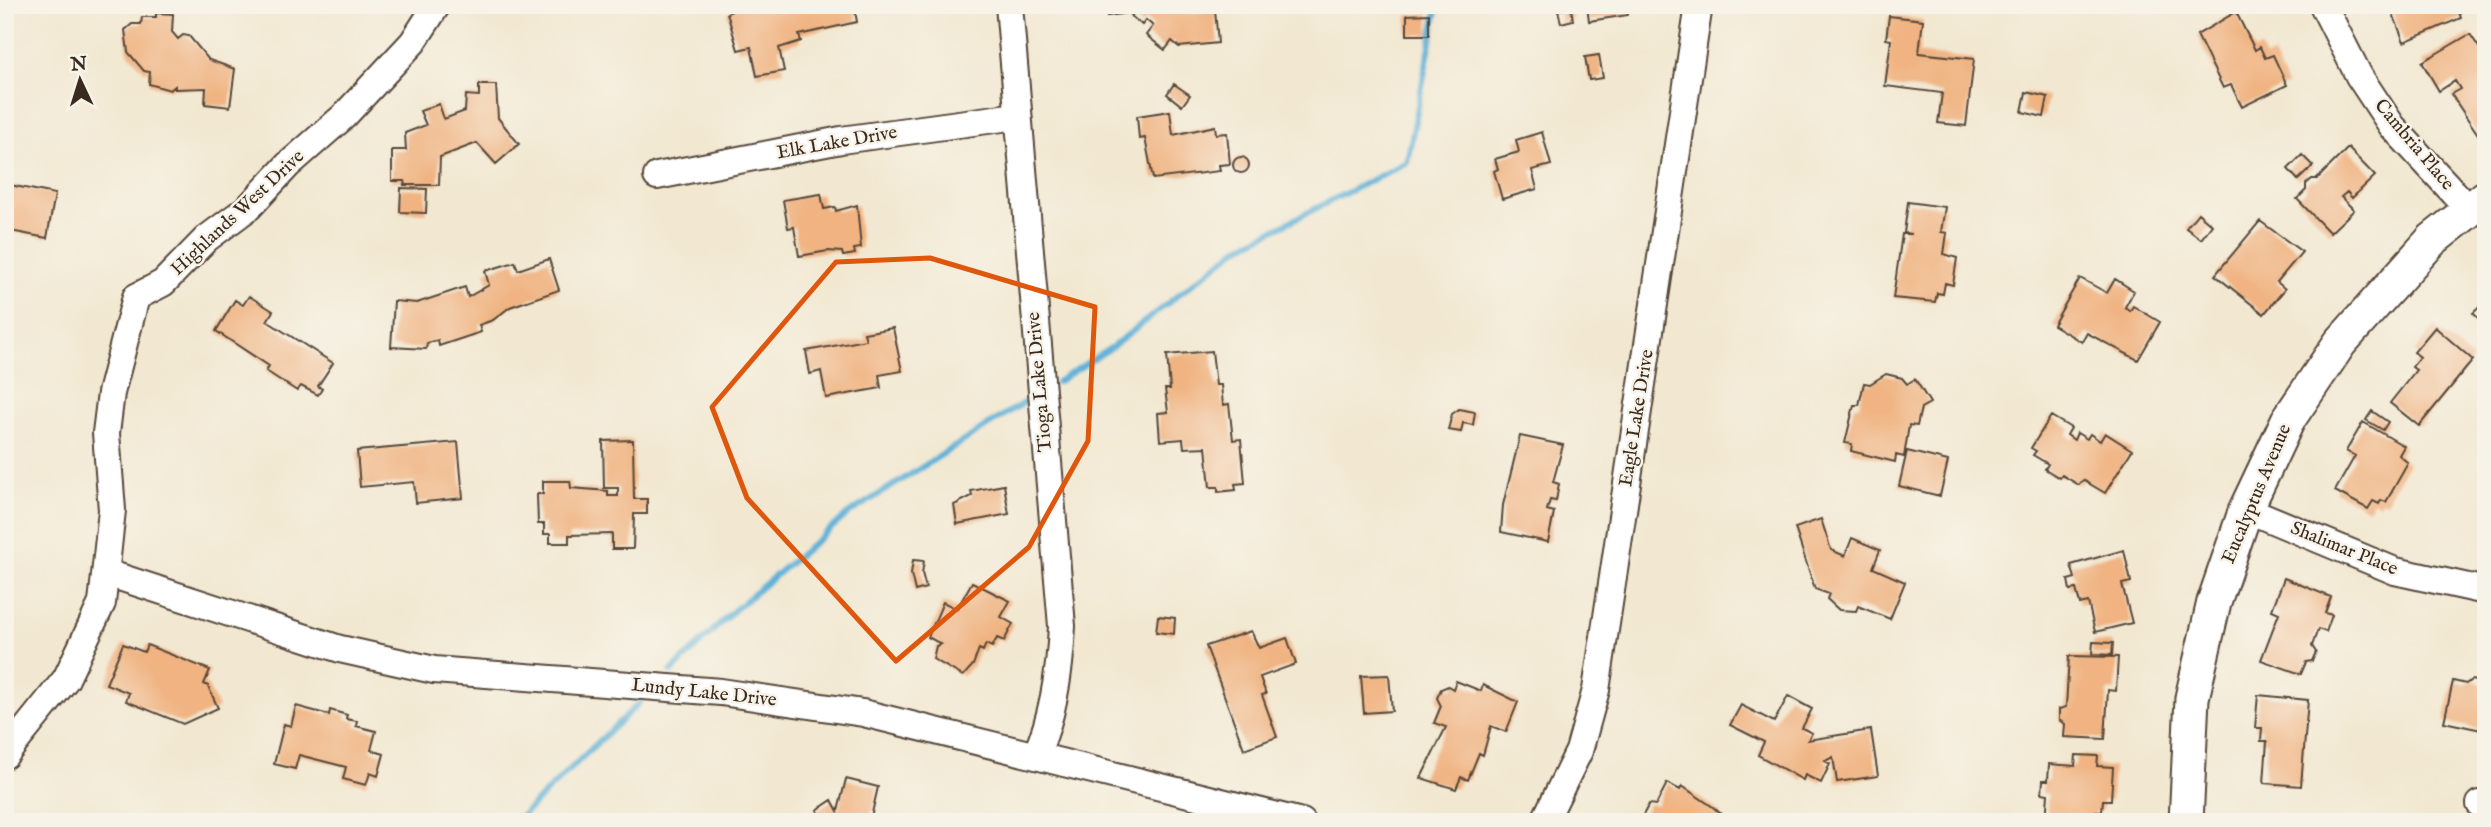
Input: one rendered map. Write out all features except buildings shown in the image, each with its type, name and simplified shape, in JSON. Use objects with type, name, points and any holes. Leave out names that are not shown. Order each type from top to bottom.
[{"type":"street","name":"Highlands West Drive","points":[[5,755],[66,679],[102,603],[112,509],[106,433],[111,393],[136,297],[163,283],[206,239],[249,207],[288,165],[344,116],[413,43],[437,5]]},
{"type":"street","name":"Tioga Lake Drive","points":[[1009,5],[1062,626],[1060,666],[1046,733],[1036,755]]},
{"type":"street","name":"Eagle Lake Drive","points":[[1544,822],[1579,751],[1596,690],[1699,5]]},
{"type":"street","name":"Cambria Place","points":[[2323,5],[2359,76],[2392,126],[2477,203]]},
{"type":"street","name":"Elk Lake Drive","points":[[657,176],[841,140],[1017,116]]},
{"type":"street","name":"Eucalyptus Avenue","points":[[2186,822],[2192,698],[2214,602],[2246,509],[2288,420],[2340,343],[2432,240],[2477,203]]},
{"type":"street","name":"Shalimar Place","points":[[2246,509],[2395,571],[2486,591]]},
{"type":"street","name":"Lundy Lake Drive","points":[[107,573],[340,649],[434,670],[734,694],[863,713],[1302,822]]},
{"type":"highlighted area","points":[[930,258],[1095,307],[1088,441],[1029,547],[896,661],[747,498],[712,407],[836,262]]},
{"type":"waterway","points":[[1057,382],[1112,347],[1238,248],[1407,162],[1438,5]]},
{"type":"waterway","points":[[671,672],[732,612],[848,514],[1025,402]]},
{"type":"waterway","points":[[515,822],[640,702]]}]
